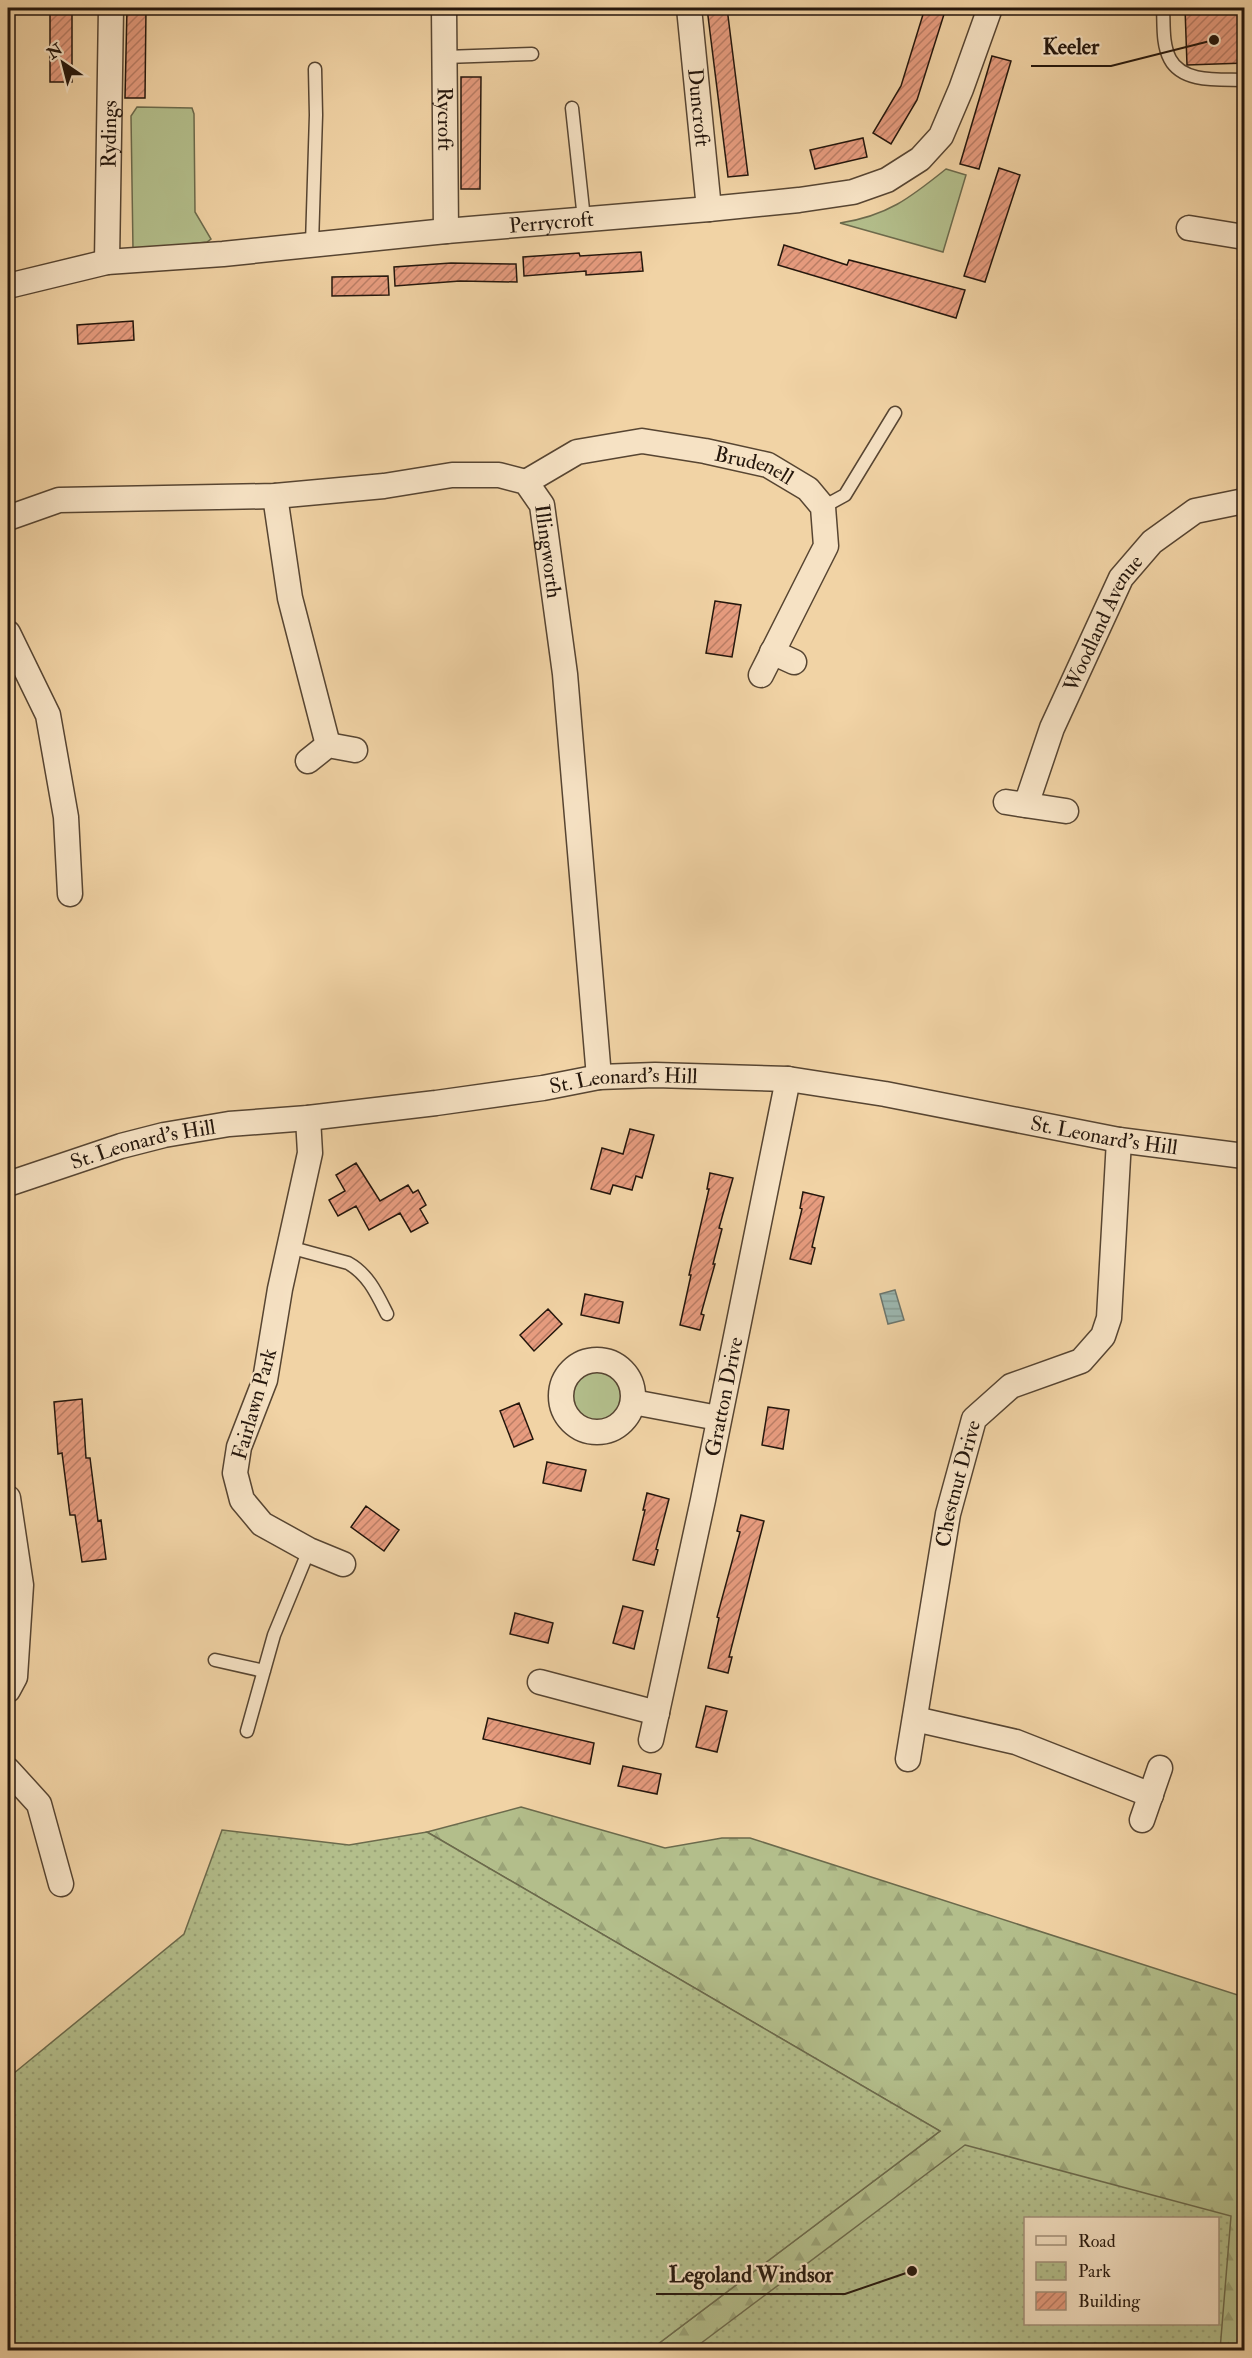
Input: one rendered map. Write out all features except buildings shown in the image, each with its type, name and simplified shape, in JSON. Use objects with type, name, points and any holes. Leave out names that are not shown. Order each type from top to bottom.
[{"type":"street","name":"Rydings","points":[[107,261],[111,8]]},
{"type":"street","name":"Rycroft","points":[[444,8],[446,231]]},
{"type":"street","name":"Duncroft","points":[[689,8],[709,209]]},
{"type":"street","name":"Perrycroft","points":[[8,286],[107,261],[223,254],[446,231],[709,209],[853,192],[887,180],[920,159],[941,136],[990,8]]},
{"type":"street","points":[[1189,228],[1245,237]]},
{"type":"street","name":"Brudenell","points":[[526,482],[577,452],[642,441],[705,451],[768,465],[808,489],[823,507]]},
{"type":"street","name":"Illingworth","points":[[8,518],[59,500],[275,496],[384,486],[453,475],[499,475],[526,482],[542,504],[565,674],[599,1077]]},
{"type":"street","points":[[275,496],[290,598],[328,745]]},
{"type":"street","name":"Woodland Avenue","points":[[1066,811],[1016,804],[1121,578],[1152,542],[1195,511],[1245,501]]},
{"type":"street","points":[[761,675],[825,546],[823,507]]},
{"type":"street","points":[[8,633],[48,716],[66,816],[70,894]]},
{"type":"street","points":[[772,652],[794,663]]},
{"type":"street","points":[[308,761],[328,745],[355,750]]},
{"type":"street","name":"St. Leonard's Hill","points":[[8,1184],[121,1146],[164,1135],[229,1124],[308,1118],[522,1091],[599,1077],[655,1075],[788,1079],[885,1094],[1119,1140],[1245,1156]]},
{"type":"street","name":"Gratton Drive","points":[[651,1740],[703,1500],[788,1079]]},
{"type":"street","name":"Fairlawn Park","points":[[308,1118],[310,1153],[289,1248],[265,1380],[239,1447],[235,1473],[242,1500],[252,1514],[272,1531],[343,1564]]},
{"type":"street","name":"Chestnut Drive","points":[[908,1759],[948,1514],[974,1419],[1011,1386],[1081,1361],[1103,1336],[1109,1318],[1119,1140]]},
{"type":"street","points":[[633,1402],[718,1418]]},
{"type":"street","points":[[8,1498],[21,1585],[15,1677],[8,1690]]},
{"type":"street","points":[[540,1682],[657,1713]]},
{"type":"street","points":[[915,1719],[1016,1742],[1151,1795]]},
{"type":"street","points":[[1142,1820],[1160,1768]]},
{"type":"street","points":[[8,1770],[39,1804],[61,1884]]},
{"type":"lane","points":[[1163,8],[1165,44],[1170,60],[1179,69],[1202,79],[1245,80]]},
{"type":"lane","points":[[445,57],[532,54]]},
{"type":"lane","points":[[312,244],[315,69]]},
{"type":"lane","points":[[572,108],[584,219]]},
{"type":"lane","points":[[823,507],[845,495],[895,413]]},
{"type":"lane","points":[[289,1248],[355,1266],[370,1282],[387,1314]]},
{"type":"lane","points":[[247,1731],[274,1635],[309,1550]]},
{"type":"lane","points":[[215,1659],[264,1671]]},
{"type":"green space","points":[[137,107],[192,108],[194,114],[195,212],[211,239],[207,242],[133,250],[131,116]]},
{"type":"green space","points":[[946,169],[966,175],[943,252],[840,223],[871,216],[897,204]]},
{"type":"green space","points":[[591,1368],[603,1368],[613,1372],[621,1380],[625,1396],[621,1412],[613,1420],[603,1424],[591,1424],[581,1420],[573,1412],[569,1402],[569,1390],[573,1380],[581,1372]]},
{"type":"green space","points":[[521,1807],[665,1848],[722,1838],[750,1838],[1244,1997],[1244,2350],[650,2350],[940,2131],[427,1832]]},
{"type":"green space","points":[[222,1830],[349,1845],[427,1832],[940,2131],[650,2350],[8,2350],[8,2078],[184,1934]]},
{"type":"green space","points":[[965,2145],[1231,2216],[1220,2350],[692,2350]]},
{"type":"water","points":[[895,1290],[904,1320],[888,1324],[880,1294]]},
{"type":"place","name":"Keeler","points":[[1214,40]]},
{"type":"place","name":"Legoland Windsor","points":[[912,2271]]}]
